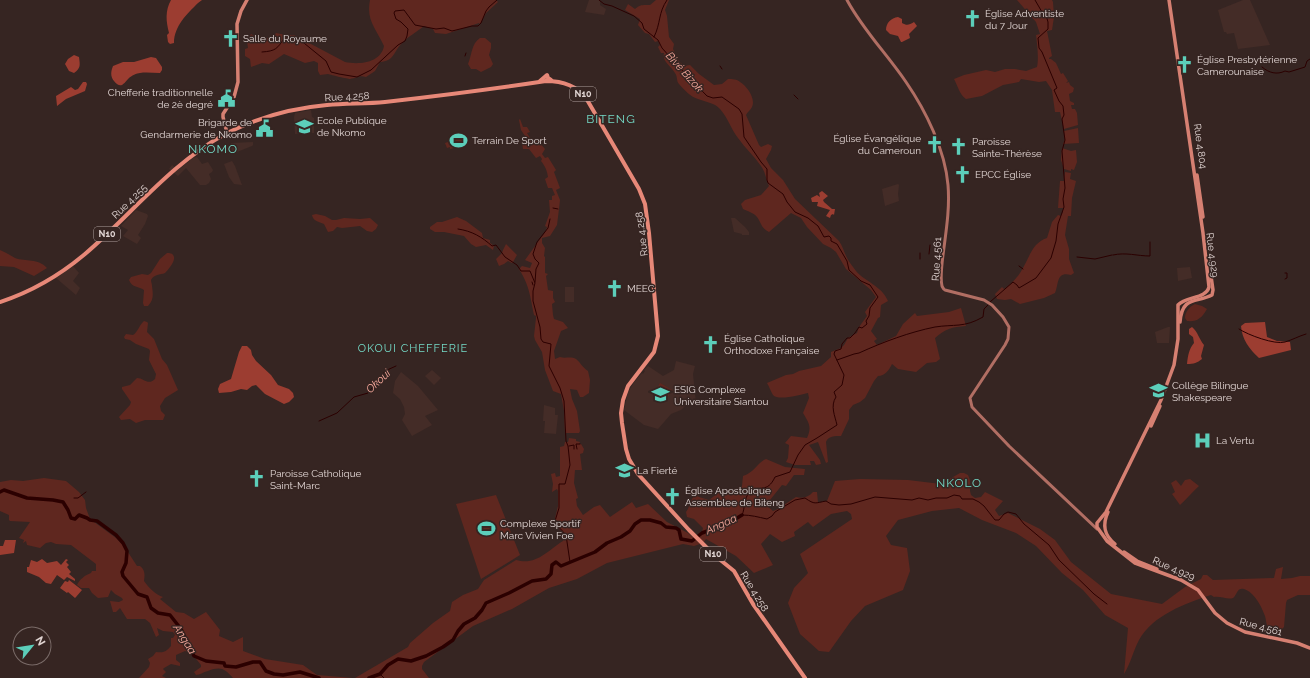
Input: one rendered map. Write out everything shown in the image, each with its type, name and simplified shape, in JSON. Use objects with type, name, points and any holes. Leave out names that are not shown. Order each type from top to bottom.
[{"type":"highway","name":"Rue 4.258","points":[[227,133],[268,117],[307,107],[329,104],[386,102],[546,81],[564,83],[580,91],[586,98],[639,189],[645,204],[652,262],[658,339],[654,352],[628,386],[622,400],[622,423],[629,459],[638,474],[703,545],[734,571],[753,604],[805,678]]},
{"type":"highway","name":"Rue 4.255","points":[[0,302],[26,292],[71,264],[100,240],[164,178],[198,152],[227,133]]},
{"type":"main road","points":[[227,133],[223,122],[223,114],[234,98],[238,82],[237,24],[241,11],[247,0]]},
{"type":"main road","name":"Rue 4.561","points":[[847,0],[913,93],[940,147],[945,165],[948,188],[948,211],[942,263],[942,287],[945,290],[987,301],[998,311],[1009,328],[1005,345],[970,398],[972,407],[1009,446],[1097,529],[1107,541],[1135,563],[1181,580],[1194,587],[1202,593],[1215,613],[1232,627],[1252,634],[1310,647]]},
{"type":"main road","name":"Rue 4.929","points":[[1170,0],[1209,280],[1208,291],[1182,302]]},
{"type":"main road","name":"Rue 4.804","points":[[1170,0],[1212,294]]},
{"type":"main road","points":[[1178,308],[1184,308],[1191,301],[1212,294],[1211,290],[1208,291]]},
{"type":"main road","points":[[1182,302],[1185,304],[1180,320],[1179,351],[1174,373],[1157,413],[1105,518],[1104,526],[1101,530],[1097,529],[1098,523],[1106,512],[1170,377],[1178,348],[1178,308],[1179,304],[1182,302]]},
{"type":"main road","points":[[1085,518],[1102,523],[1104,526]]},
{"type":"main road","name":"Rue 4.929","points":[[1104,526],[1110,540],[1140,563],[1182,578],[1197,586],[1218,613],[1234,625],[1257,633],[1296,641],[1310,647]]},
{"type":"shaded area","points":[[171,0],[202,0],[182,21],[176,31],[174,43],[170,44],[168,42],[167,35],[169,33],[167,16]]},
{"type":"shaded area","points":[[370,0],[496,0],[498,2],[486,13],[480,24],[479,23],[446,34],[435,33],[433,29],[424,26],[403,41],[391,58],[380,62],[375,71],[366,77],[360,76],[350,79],[328,74],[320,75],[318,71],[318,63],[314,61],[305,63],[284,54],[269,64],[262,63],[251,67],[250,59],[245,56],[245,49],[248,48],[247,41],[251,34],[258,37],[267,38],[273,37],[276,33],[294,35],[345,62],[369,62],[379,56],[384,46],[372,24],[369,14]]},
{"type":"shaded area","points":[[589,0],[600,0],[600,5],[606,9],[604,15],[585,12]]},
{"type":"shaded area","points":[[656,0],[669,0],[665,10],[669,37],[674,44],[673,49],[679,61],[684,66],[690,65],[714,85],[722,84],[728,79],[731,79],[737,80],[745,86],[753,100],[753,104],[746,115],[759,145],[761,147],[768,144],[772,146],[766,159],[771,168],[783,180],[795,199],[839,241],[848,260],[856,271],[877,287],[885,296],[888,301],[881,305],[880,317],[871,331],[877,339],[874,341],[877,345],[896,336],[903,324],[915,313],[917,316],[949,312],[961,308],[966,326],[949,329],[942,332],[935,338],[940,359],[936,362],[927,363],[916,372],[898,369],[892,364],[885,374],[878,376],[865,398],[853,405],[849,410],[849,419],[841,436],[832,437],[827,440],[828,462],[826,463],[818,442],[809,445],[820,460],[821,464],[816,465],[814,461],[810,461],[811,465],[795,465],[786,462],[788,458],[789,445],[785,443],[791,436],[807,438],[809,434],[809,425],[803,413],[809,398],[808,393],[779,398],[773,395],[767,383],[786,375],[821,366],[831,357],[831,352],[841,348],[848,338],[857,333],[859,327],[867,316],[865,312],[876,297],[871,290],[846,269],[836,252],[823,244],[807,227],[801,218],[791,213],[769,232],[763,227],[756,216],[743,209],[741,204],[745,200],[761,195],[769,186],[764,171],[736,135],[720,109],[713,104],[693,97],[678,83],[675,73],[664,59],[664,53],[661,53],[658,47],[660,45],[658,41],[655,42],[649,34],[645,33],[638,25],[640,19],[625,10],[628,4],[635,9],[640,6],[650,5]]},
{"type":"shaded area","points":[[1017,0],[1052,0],[1053,2],[1054,17],[1052,30],[1047,31],[1052,56],[1049,59],[1056,63],[1061,74],[1063,73],[1068,81],[1066,83],[1069,82],[1074,88],[1073,92],[1069,94],[1070,101],[1074,103],[1074,105],[1071,105],[1072,109],[1075,109],[1077,113],[1078,125],[1064,129],[1060,112],[1055,112],[1052,90],[1046,81],[1039,82],[1021,79],[1019,82],[1003,85],[982,96],[966,99],[959,90],[954,79],[964,75],[986,70],[995,72],[1005,69],[1026,71],[1037,67],[1038,55],[1036,35],[1040,34],[1036,22]]},
{"type":"shaded area","points":[[1243,0],[1250,0],[1270,45],[1238,49],[1234,33],[1227,34],[1224,32],[1218,10]]},
{"type":"shaded area","points":[[898,17],[902,19],[902,23],[904,24],[908,25],[914,22],[917,26],[909,34],[910,38],[902,42],[898,36],[890,34],[886,30],[889,21]]},
{"type":"shaded area","points":[[480,38],[485,38],[491,43],[489,55],[493,64],[491,67],[481,72],[476,69],[471,69],[468,64],[473,46]]},
{"type":"shaded area","points":[[74,55],[79,57],[80,64],[78,70],[74,73],[69,71],[65,64],[68,59]]},
{"type":"shaded area","points":[[151,57],[156,58],[162,67],[160,73],[137,74],[130,77],[122,85],[116,84],[111,74],[113,66],[123,62],[134,62]]},
{"type":"shaded area","points":[[83,82],[86,82],[87,84],[85,91],[66,99],[57,106],[56,96],[71,87],[75,90],[78,89]]},
{"type":"shaded area","name":"Ecole Publique de Nkomo","points":[[311,110],[312,117],[314,118],[314,133],[295,134],[295,113]]},
{"type":"shaded area","points":[[520,119],[523,127],[527,127],[530,132],[527,133],[530,138],[537,140],[545,149],[542,154],[545,158],[548,157],[556,170],[554,172],[560,188],[556,190],[560,200],[557,225],[550,236],[542,238],[542,243],[545,248],[545,273],[548,274],[546,276],[548,290],[553,291],[553,298],[555,302],[552,304],[554,319],[563,322],[568,328],[561,331],[554,351],[555,359],[560,357],[576,359],[588,371],[590,380],[589,393],[583,397],[580,397],[577,390],[570,389],[577,411],[579,433],[565,433],[564,411],[561,394],[553,391],[545,370],[542,352],[534,336],[536,316],[534,315],[528,286],[519,269],[522,266],[530,268],[532,263],[525,260],[546,231],[547,227],[545,226],[550,212],[549,200],[552,200],[552,196],[555,195],[552,188],[548,188],[545,179],[548,177],[547,172],[540,156],[536,158],[529,149],[523,149],[522,143],[525,142],[525,136],[521,130]]},
{"type":"shaded area","points":[[1078,128],[1079,143],[1063,144],[1065,140],[1064,131]]},
{"type":"shaded area","name":"Terrain De Sport","points":[[463,137],[466,145],[450,149],[450,147],[447,148],[445,143]]},
{"type":"shaded area","points":[[253,142],[252,146],[232,154],[231,143]]},
{"type":"shaded area","points":[[1062,148],[1071,151],[1076,150],[1077,162],[1074,170],[1071,169],[1071,171],[1064,169],[1061,160]]},
{"type":"shaded area","points":[[197,157],[202,164],[208,162],[213,170],[209,174],[211,179],[206,185],[200,185],[186,168],[178,176],[169,169],[172,165],[178,170],[193,158]]},
{"type":"shaded area","points":[[232,161],[242,185],[234,184],[229,177],[224,164]]},
{"type":"shaded area","points":[[1065,172],[1071,173],[1070,179],[1076,181],[1072,198],[1071,216],[1068,216],[1065,235],[1069,249],[1069,259],[1074,273],[1071,275],[1066,274],[1060,277],[1055,293],[1044,298],[1020,304],[1011,299],[997,299],[995,294],[1002,287],[1004,289],[1011,284],[1017,277],[1037,244],[1047,238],[1052,222],[1058,215],[1061,216],[1063,208],[1058,208],[1060,181],[1064,181]]},
{"type":"shaded area","points":[[898,184],[899,201],[885,206],[882,189]]},
{"type":"shaded area","points":[[822,191],[828,196],[823,200],[824,202],[832,209],[835,209],[834,215],[831,215],[830,218],[826,216],[830,210],[817,206],[818,202],[812,202],[811,198],[817,195],[820,197],[819,193]]},
{"type":"shaded area","points":[[136,210],[147,214],[148,216],[138,235],[141,238],[137,244],[123,236],[128,230],[121,226]]},
{"type":"shaded area","points":[[316,214],[325,216],[332,220],[344,218],[370,218],[378,225],[372,232],[367,231],[360,226],[342,228],[337,227],[333,231],[328,232],[324,224],[314,219],[312,215]]},
{"type":"shaded area","points":[[457,217],[466,221],[482,233],[483,238],[490,240],[490,243],[494,246],[493,250],[486,245],[476,247],[464,236],[444,232],[435,232],[430,229],[430,227],[437,222],[442,222]]},
{"type":"shaded area","points":[[731,218],[735,218],[745,227],[749,232],[749,235],[742,235],[734,232]]},
{"type":"shaded area","points":[[506,244],[517,255],[512,263],[508,261],[499,266],[496,259],[502,253]]},
{"type":"shaded area","points":[[0,250],[15,258],[36,261],[47,268],[34,276],[14,267],[0,266]]},
{"type":"shaded area","points":[[167,253],[170,253],[174,257],[171,266],[165,273],[152,278],[153,297],[148,306],[144,306],[144,290],[134,286],[129,280],[131,277],[142,274],[148,275],[151,273],[160,259]]},
{"type":"shaded area","points":[[73,266],[79,273],[73,281],[80,288],[76,295],[56,278]]},
{"type":"shaded area","points":[[1190,267],[1192,278],[1178,281],[1177,268]]},
{"type":"shaded area","points":[[565,287],[574,287],[574,302],[565,302]]},
{"type":"shaded area","points":[[1195,304],[1207,309],[1199,319],[1187,321],[1185,316],[1189,308]]},
{"type":"shaded area","points":[[144,321],[148,323],[147,332],[154,339],[162,359],[167,365],[178,390],[165,398],[160,406],[161,411],[165,415],[163,420],[145,420],[136,423],[130,419],[121,420],[119,417],[131,402],[122,387],[130,385],[137,378],[148,382],[153,381],[156,374],[149,360],[149,349],[125,339],[124,337],[126,334],[135,334]]},
{"type":"shaded area","points":[[1265,322],[1267,337],[1277,341],[1290,342],[1291,350],[1259,358],[1255,355],[1244,339],[1241,326],[1245,323]]},
{"type":"shaded area","points":[[1170,327],[1169,343],[1157,343],[1155,332]]},
{"type":"shaded area","points":[[1192,327],[1204,345],[1201,356],[1202,359],[1192,364],[1187,364],[1189,352],[1194,343],[1193,337],[1189,334],[1189,329]]},
{"type":"shaded area","points":[[242,346],[247,346],[251,350],[256,361],[271,375],[278,385],[289,389],[293,393],[294,397],[289,402],[284,404],[265,394],[256,385],[247,390],[241,389],[219,393],[218,389],[220,384],[231,379]]},
{"type":"shaded area","name":"ESIG Complexe Universitaire Siantou","points":[[676,361],[695,366],[693,374],[696,403],[688,403],[681,410],[671,414],[658,429],[644,425],[624,410],[628,392],[648,366],[663,376],[674,370]]},
{"type":"shaded area","points":[[432,370],[441,378],[434,385],[425,376]]},
{"type":"shaded area","points":[[401,372],[418,386],[438,410],[425,416],[432,425],[412,436],[402,420],[405,414],[404,407],[400,399],[393,393],[395,381]]},
{"type":"shaded area","points":[[660,383],[672,390],[668,397],[656,390]]},
{"type":"shaded area","points":[[544,405],[555,408],[555,415],[558,415],[556,434],[544,433]]},
{"type":"shaded area","points":[[569,438],[576,439],[576,441],[580,442],[579,444],[581,444],[584,449],[583,453],[580,454],[582,470],[575,470],[574,483],[578,498],[576,499],[577,506],[583,515],[594,507],[600,505],[610,517],[632,502],[636,508],[648,504],[667,522],[688,533],[700,544],[694,546],[683,544],[607,563],[577,579],[549,588],[512,609],[473,626],[424,662],[422,669],[429,678],[355,678],[408,647],[410,643],[433,623],[450,611],[452,602],[463,595],[478,589],[484,580],[516,560],[530,561],[535,559],[563,541],[563,533],[554,523],[558,506],[558,491],[557,489],[552,492],[553,484],[551,474],[555,473],[556,477],[560,476],[560,447],[564,446],[565,442],[568,442]]},
{"type":"shaded area","points":[[766,459],[785,467],[805,469],[804,475],[794,475],[786,486],[782,485],[766,505],[773,511],[796,497],[805,497],[813,492],[817,492],[818,503],[827,501],[835,481],[860,479],[908,480],[941,484],[960,473],[964,473],[968,475],[970,480],[971,495],[975,498],[981,497],[985,492],[1003,501],[995,510],[999,516],[1008,513],[1040,529],[1055,540],[1071,562],[1111,594],[1162,604],[1185,587],[1201,579],[1203,575],[1207,575],[1213,580],[1274,578],[1276,569],[1283,567],[1281,579],[1310,576],[1310,595],[1298,595],[1287,600],[1284,627],[1281,630],[1273,630],[1268,627],[1260,604],[1251,593],[1244,589],[1238,590],[1233,598],[1229,599],[1214,597],[1211,595],[1181,606],[1161,617],[1145,631],[1137,644],[1124,674],[1128,628],[1105,615],[1083,590],[1062,573],[1036,546],[1016,533],[982,520],[959,508],[932,511],[898,520],[886,536],[891,545],[907,548],[910,571],[903,590],[865,606],[851,621],[829,652],[819,651],[800,634],[788,603],[794,588],[808,573],[800,554],[852,519],[851,514],[847,511],[831,514],[813,527],[808,522],[794,532],[795,536],[782,542],[770,534],[761,544],[773,565],[754,573],[736,556],[706,539],[703,543],[697,536],[702,532],[703,528],[694,519],[687,517],[686,512],[695,495],[709,500],[718,493],[728,492],[742,486],[743,476]]},
{"type":"shaded area","points":[[44,478],[66,481],[79,492],[85,500],[90,519],[116,538],[124,546],[137,566],[140,566],[143,569],[144,581],[155,593],[163,597],[160,599],[176,612],[184,613],[194,619],[206,612],[220,630],[219,636],[233,642],[243,637],[243,651],[265,659],[303,665],[317,675],[353,678],[233,678],[228,672],[222,669],[212,669],[196,675],[194,672],[201,667],[201,665],[193,655],[185,651],[176,655],[176,660],[180,663],[180,666],[171,664],[163,669],[166,672],[162,676],[166,678],[139,678],[149,667],[150,663],[148,659],[156,652],[164,652],[171,646],[171,638],[175,635],[173,632],[163,631],[157,628],[159,635],[156,637],[150,623],[145,619],[127,619],[120,608],[116,612],[113,612],[110,601],[119,602],[123,600],[122,598],[111,590],[108,597],[98,598],[89,588],[81,588],[77,585],[84,576],[92,571],[96,571],[96,564],[71,545],[56,544],[51,542],[46,543],[40,548],[27,545],[26,541],[23,543],[24,540],[19,538],[30,522],[10,521],[9,515],[0,511],[0,482]]},
{"type":"shaded area","points":[[1190,479],[1199,486],[1180,505],[1172,494],[1175,492],[1171,483],[1176,480],[1181,486],[1185,480]]},
{"type":"shaded area","name":"Complexe Sportif Marc Vivien Foe","points":[[496,495],[520,555],[481,579],[456,504]]},
{"type":"shaded area","points":[[5,540],[16,540],[14,553],[0,555],[0,546],[3,546]]},
{"type":"shaded area","points":[[42,559],[47,563],[57,561],[61,565],[66,559],[68,560],[66,562],[69,565],[67,567],[71,572],[69,574],[75,579],[75,581],[67,577],[64,580],[57,575],[51,584],[46,583],[39,577],[27,572],[27,567],[29,567],[31,560],[37,562]]},
{"type":"shaded area","points":[[69,580],[82,590],[75,598],[60,588],[65,581],[68,582]]},
{"type":"waterway","points":[[262,52],[276,49],[285,37],[299,39],[326,61],[331,72],[357,77],[371,70],[398,45],[405,41],[408,29],[396,19],[394,13],[395,11],[404,10],[415,25],[436,29],[444,28],[452,31],[478,26],[481,23],[486,11],[497,0]]},
{"type":"waterway","name":"Angaa","points":[[599,0],[604,4],[634,16],[642,23],[644,29],[658,40],[662,48],[707,96],[713,98],[722,97],[739,109],[742,114],[744,137],[767,169],[768,183],[783,194],[795,212],[808,218],[818,226],[824,237],[829,236],[831,241],[837,244],[847,261],[849,270],[861,281],[870,285],[878,297],[870,308],[869,316],[866,321],[867,324],[862,328],[859,327],[855,333],[850,338],[847,338],[842,344],[841,349],[835,351],[834,354],[844,375],[842,385],[834,392],[836,397],[833,407],[837,425],[805,445],[798,455],[790,472],[775,477],[766,487],[753,490],[749,493],[746,498],[742,515],[767,519],[775,512],[795,500],[805,498],[813,503],[826,501],[831,504],[839,505],[851,504],[875,497],[912,500],[919,498],[928,500],[947,498],[954,495],[960,496],[962,499],[973,499],[984,506],[995,520],[999,520],[1008,512],[1016,514],[1024,524],[1049,545],[1059,560],[1094,594],[1107,604]]},
{"type":"waterway","name":"Bivé Bizok","points":[[654,37],[662,9],[667,0]]},
{"type":"waterway","points":[[990,302],[1013,282],[1019,288],[1036,278],[1051,258],[1056,241],[1058,224],[1064,207],[1063,199],[1065,188],[1062,151],[1065,140],[1062,119],[1064,115],[1063,106],[1054,90],[1057,88],[1039,48],[1038,38],[1048,29],[1048,22],[1045,12],[1042,12],[1035,0]]},
{"type":"waterway","points":[[1262,67],[1273,73],[1285,71],[1289,72],[1305,67],[1307,61],[1310,59]]},
{"type":"waterway","points":[[794,95],[798,99]]},
{"type":"waterway","points":[[553,208],[558,209]]},
{"type":"waterway","points":[[535,282],[536,269],[539,263],[533,254],[537,242],[548,228],[550,219]]},
{"type":"waterway","points":[[458,229],[468,231],[492,246],[496,245],[505,257],[517,265],[521,271],[530,271],[535,283],[533,301],[540,327],[541,339],[543,342],[551,344],[549,366],[560,388],[564,401],[566,441],[570,465],[565,484],[559,484],[559,508],[555,521],[566,535],[570,562]]},
{"type":"waterway","points":[[1113,255],[1127,254],[1150,256],[1150,242]]},
{"type":"waterway","points":[[929,254],[930,245]]},
{"type":"waterway","points":[[920,253],[920,259]]},
{"type":"waterway","points":[[1077,257],[1095,259],[1112,255]]},
{"type":"waterway","points":[[1019,266],[1023,269]]},
{"type":"waterway","points":[[1285,273],[1287,273],[1287,278],[1285,279]]},
{"type":"waterway","points":[[837,360],[859,353],[887,341],[916,332],[935,327],[970,323],[983,317],[984,309],[988,305]]},
{"type":"waterway","points":[[1239,329],[1262,339],[1281,343],[1306,334]]},
{"type":"waterway","name":"Okoui","points":[[319,421],[337,413],[354,397],[368,393],[385,371],[396,366]]},
{"type":"waterway","points":[[577,449],[576,444],[580,444]]},
{"type":"waterway","points":[[569,446],[574,445],[574,449]]},
{"type":"waterway","name":"Angaa","points":[[0,492],[4,490],[27,498],[63,502],[71,518],[75,519],[79,515],[90,520],[97,521],[116,535],[123,543],[127,551],[126,563],[122,572],[123,576],[138,594],[147,597],[151,608],[158,613],[170,615],[181,629],[194,656],[206,661],[224,663],[225,666],[236,667],[253,662],[260,662],[266,671],[274,674],[283,675],[300,672],[319,678]]},
{"type":"waterway","points":[[74,498],[78,498],[86,492]]},
{"type":"waterway","name":"Angaa","points":[[369,678],[380,674],[388,665],[398,659],[411,661],[426,656],[443,647],[453,640],[464,624],[475,618],[486,603],[532,581],[546,579],[551,574],[552,565],[556,562],[561,566],[595,552],[607,543],[630,531],[635,524],[641,520],[650,520],[661,523],[666,527],[676,528],[679,530],[681,539],[692,541],[702,533],[729,523],[742,515]]},
{"type":"waterway","name":"Angaa","points":[[380,674],[384,678]]},
{"type":"place","name":"Église Adventiste du 7 Jour","points":[[972,19]]},
{"type":"place","name":"Salle du Royaume","points":[[230,38]]},
{"type":"place","name":"Église Presbytérienne Camerounaise","points":[[1184,65]]},
{"type":"place","name":"Chefferie traditionnelle de 2è degré","points":[[226,98]]},
{"type":"place","name":"Ecole Publique de Nkomo","points":[[304,126]]},
{"type":"place","name":"Brigarde de Gendarmerie de Nkomo","points":[[265,128]]},
{"type":"place","name":"Terrain De Sport","points":[[459,140]]},
{"type":"place","name":"Église Évangélique du Cameroun","points":[[934,144]]},
{"type":"place","name":"Paroisse Sainte-Thérèse","points":[[959,147]]},
{"type":"place","name":"EPCC Église","points":[[962,174]]},
{"type":"place","name":"MEEC","points":[[614,288]]},
{"type":"place","name":"Église Catholique Orthodoxe Française","points":[[711,344]]},
{"type":"place","name":"Collège Bilingue Shakespeare","points":[[1159,391]]},
{"type":"place","name":"ESIG Complexe Universitaire Siantou","points":[[661,395]]},
{"type":"place","name":"La Vertu","points":[[1203,440]]},
{"type":"place","name":"La Fierté","points":[[624,470]]},
{"type":"place","name":"Paroisse Catholique Saint-Marc","points":[[257,479]]},
{"type":"place","name":"Église Apostolique Assemblee de Biteng","points":[[672,496]]},
{"type":"place","name":"Complexe Sportif Marc Vivien Foe","points":[[487,529]]},
{"type":"district","name":"BITENG","points":[[611,119]]},
{"type":"district","name":"NKOMO","points":[[213,149]]},
{"type":"district","name":"OKOUI CHEFFERIE","points":[[413,348]]},
{"type":"district","name":"NKOLO","points":[[959,483]]}]
